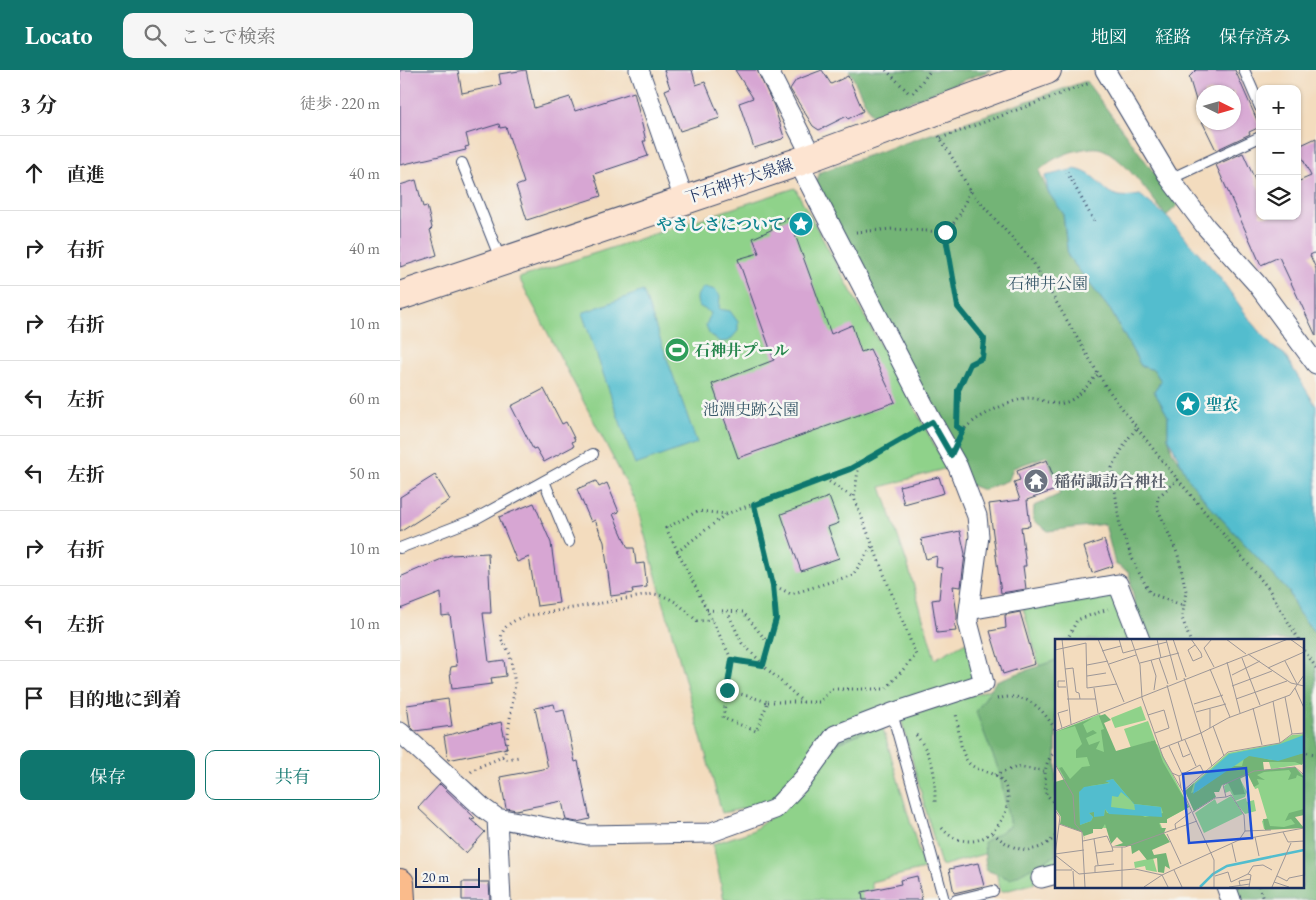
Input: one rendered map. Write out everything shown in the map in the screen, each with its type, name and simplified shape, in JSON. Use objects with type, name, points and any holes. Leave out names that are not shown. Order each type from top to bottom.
[{"type":"main road","name":"下石神井大泉線","points":[[400,296],[805,159],[1047,70]]},
{"type":"main road","points":[[400,883],[401,900]]},
{"type":"street","points":[[639,70],[684,199]]},
{"type":"street","points":[[400,732],[482,808],[498,818],[587,835],[709,833],[775,809],[804,778],[835,735],[892,713],[984,683],[968,622],[974,560],[979,536],[977,516],[958,467],[932,422],[834,231],[768,70]]},
{"type":"street","points":[[1099,76],[1170,179],[1206,227],[1257,284],[1313,356]]},
{"type":"street","points":[[969,610],[1118,584],[1140,639]]},
{"type":"street","points":[[498,818],[501,900]]},
{"type":"street","points":[[1227,888],[1231,900]]},
{"type":"lane","points":[[1244,70],[1256,97]]},
{"type":"lane","points":[[1170,179],[1256,139]]},
{"type":"lane","points":[[462,163],[501,261]]},
{"type":"lane","points":[[400,548],[463,525],[593,454]]},
{"type":"lane","points":[[544,481],[569,542]]},
{"type":"lane","points":[[892,713],[944,900]]},
{"type":"lane","points":[[956,900],[994,891]]},
{"type":"path","points":[[886,70],[911,95],[931,70]]},
{"type":"path","points":[[941,138],[1099,76]]},
{"type":"path","points":[[936,133],[941,138],[970,191],[1030,259],[1098,374],[1136,429],[1268,588],[1298,639]]},
{"type":"path","points":[[1067,172],[1095,223]]},
{"type":"path","points":[[834,231],[859,233],[894,229],[947,232],[960,214],[970,191]]},
{"type":"path","points":[[945,232],[958,307],[984,339],[982,358],[970,364],[958,390],[957,427],[963,430]]},
{"type":"path","points":[[951,455],[963,430],[977,417],[1029,398],[1043,402],[1063,403],[1076,398],[1098,374]]},
{"type":"path","points":[[677,552],[726,514],[824,479],[859,464],[932,422]]},
{"type":"path","points":[[1136,429],[1127,440],[1112,468],[1120,528],[1135,565],[1150,592],[1184,606]]},
{"type":"path","points":[[727,690],[768,702],[820,702],[831,690],[886,689],[916,655],[854,498],[859,464]]},
{"type":"path","points":[[824,479],[854,498]]},
{"type":"path","points":[[1178,479],[1158,497],[1157,508],[1178,555],[1186,591],[1182,618],[1190,639]]},
{"type":"path","points":[[754,505],[773,585],[776,619],[763,665]]},
{"type":"path","points":[[726,514],[698,511],[666,528],[732,660],[724,718],[756,731],[768,702]]},
{"type":"path","points":[[773,585],[791,594],[853,575],[873,545]]},
{"type":"path","points":[[457,786],[476,767],[505,754],[515,684],[510,654],[501,639],[503,628],[521,618],[654,594],[665,596],[678,603],[697,621],[712,620]]},
{"type":"path","points":[[1068,639],[1077,620],[1094,612],[1127,603]]},
{"type":"path","points":[[706,610],[743,612],[769,644]]},
{"type":"path","points":[[727,611],[742,643],[803,702]]},
{"type":"path","points":[[1304,649],[1316,668]]},
{"type":"path","points":[[732,660],[763,665]]},
{"type":"path","points":[[992,702],[1000,698],[1022,697],[1032,701],[1042,709],[1055,729]]},
{"type":"path","points":[[938,822],[948,835],[956,839],[978,840],[993,833],[1000,824],[1007,805],[1005,786],[995,775],[979,769],[968,762],[963,751],[956,712],[965,710]]},
{"type":"path","points":[[892,713],[912,728],[930,755],[935,775],[935,810]]},
{"type":"path","points":[[1055,753],[1048,758],[1044,771],[1046,794],[1055,804]]},
{"type":"path","points":[[501,757],[507,759],[519,757]]},
{"type":"path","points":[[995,775],[1017,767],[1044,771]]},
{"type":"path","points":[[993,833],[1012,848],[1025,850],[1037,849],[1048,844],[1055,837]]},
{"type":"green space","points":[[849,70],[991,70],[872,116]]},
{"type":"green space","name":"石神井公園","points":[[1086,81],[1178,205],[1166,216],[1125,166],[1106,151],[1098,148],[1071,152],[1057,158],[1039,171],[1048,192],[1063,213],[1068,256],[1111,311],[1141,366],[1154,370],[1161,381],[1154,391],[1168,416],[1168,437],[1172,451],[1208,504],[1289,592],[1298,612],[1316,634],[1316,900],[1228,900],[1228,888],[1304,888],[1304,639],[1141,639],[1129,572],[1115,564],[1105,524],[1048,531],[1033,520],[1034,506],[1060,494],[1047,456],[1013,468],[1009,480],[983,490],[970,485],[815,185],[820,172]]},
{"type":"green space","name":"池淵史跡公園","points":[[795,188],[947,468],[881,487],[908,566],[935,659],[966,642],[974,671],[971,681],[813,755],[771,803],[722,813],[635,500],[519,278]]},
{"type":"green space","points":[[1111,592],[1131,639],[1055,639],[1055,864],[1033,872],[1035,883],[1001,892],[991,852],[941,866],[901,719],[1041,672],[1023,608]]},
{"type":"green space","points":[[1055,660],[1055,856],[1010,879],[986,870],[984,842],[1010,826],[999,771],[976,712],[996,681]]},
{"type":"green space","points":[[882,725],[924,869],[871,882],[875,900],[724,900],[713,844],[752,831],[782,809],[837,742]]},
{"type":"water","points":[[1075,169],[1086,172],[1109,192],[1116,195],[1140,195],[1166,216],[1218,275],[1248,317],[1272,346],[1284,354],[1316,406],[1316,634],[1298,612],[1289,592],[1208,504],[1188,478],[1168,437],[1168,416],[1154,391],[1161,381],[1154,370],[1141,366],[1111,311],[1068,256],[1063,213],[1048,192],[1045,176]]},
{"type":"water","points":[[705,287],[715,290],[720,296],[719,309],[730,311],[738,322],[738,331],[729,341],[720,342],[709,334],[706,325],[711,313],[699,306],[697,301],[699,293]]},
{"type":"water","points":[[643,291],[697,443],[635,465],[582,313]]},
{"type":"building","points":[[400,70],[458,70],[462,93],[501,85],[499,74],[526,70],[534,108],[570,97],[575,111],[634,92],[646,141],[643,141],[648,156],[594,174],[601,196],[527,220],[516,186],[524,183],[506,127],[500,128],[499,124],[466,134],[469,146],[465,147],[466,150],[400,165]]},
{"type":"building","points":[[664,70],[692,70],[696,85],[705,82],[720,118],[680,131],[665,90],[670,88]]},
{"type":"building","points":[[735,70],[757,70],[774,106],[784,137],[782,139],[754,148],[739,103],[753,98]]},
{"type":"building","points":[[822,70],[831,84],[848,76],[863,111],[848,119],[847,116],[819,130],[813,126],[790,89],[796,80]]},
{"type":"building","points":[[1196,70],[1235,70],[1256,118],[1256,129],[1249,132],[1250,134],[1216,150],[1206,130],[1241,130],[1241,85],[1196,85],[1196,100],[1189,77]]},
{"type":"building","points":[[1316,138],[1316,252],[1310,255],[1316,269],[1316,336],[1279,257],[1261,265],[1216,165],[1243,153],[1256,182],[1256,220],[1301,220],[1301,180],[1311,176],[1301,155],[1301,145]]},
{"type":"building","points":[[416,180],[423,207],[427,206],[432,228],[430,230],[437,255],[400,267],[400,185]]},
{"type":"building","points":[[789,218],[831,334],[852,325],[861,352],[870,349],[895,402],[738,458],[712,384],[774,360],[738,259],[759,253],[753,238],[773,229],[771,226]]},
{"type":"building","points":[[544,389],[562,424],[566,422],[575,440],[572,442],[574,446],[544,462],[536,448],[533,449],[511,406]]},
{"type":"building","points":[[1047,460],[1058,489],[1027,500],[1030,526],[1021,527],[1026,566],[1023,566],[1026,589],[1001,593],[989,504],[1020,500],[1014,482],[1020,480],[1017,471]]},
{"type":"building","points":[[435,475],[450,500],[400,532],[400,497]]},
{"type":"building","points":[[939,477],[944,493],[904,504],[899,486]]},
{"type":"building","points":[[596,481],[599,487],[607,483],[619,512],[613,514],[628,548],[634,548],[636,564],[644,563],[647,587],[632,589],[633,593],[611,596],[604,542],[595,520],[591,522],[577,489]]},
{"type":"building","points":[[829,497],[839,523],[828,527],[839,558],[801,571],[781,514]]},
{"type":"building","points":[[534,503],[551,543],[559,603],[537,606],[529,557],[517,562],[499,517]]},
{"type":"building","points":[[960,531],[965,554],[961,587],[953,586],[957,614],[957,620],[954,621],[956,631],[937,633],[932,600],[939,599],[942,568],[936,567],[937,556],[926,559],[921,539]]},
{"type":"building","points":[[1104,540],[1113,566],[1092,573],[1084,547]]},
{"type":"building","points":[[488,553],[491,613],[483,613],[489,662],[504,660],[506,676],[491,678],[492,684],[452,689],[451,667],[457,666],[450,615],[442,616],[441,593],[400,609],[400,577],[451,555]]},
{"type":"building","points":[[1020,612],[1035,664],[1003,674],[990,631],[1006,628],[1005,615]]},
{"type":"building","points":[[448,699],[452,726],[415,731],[410,726],[407,705]]},
{"type":"building","points":[[554,704],[556,712],[564,710],[575,762],[578,761],[590,819],[577,822],[566,820],[562,801],[516,810],[506,808],[500,777],[548,768],[535,708]]},
{"type":"building","points":[[501,722],[507,748],[448,760],[444,736]]},
{"type":"building","points":[[440,784],[475,818],[470,819],[485,832],[466,853],[418,808]]},
{"type":"building","points":[[978,863],[984,886],[954,893],[949,869]]},
{"type":"building","points":[[917,876],[922,900],[863,900],[862,892],[901,884],[900,880]]},
{"type":"building","points":[[462,882],[489,882],[490,900],[462,900]]},
{"type":"place","name":"やさしさについて","points":[[801,224]]},
{"type":"place","name":"石神井プール","points":[[677,350]]},
{"type":"place","name":"聖衣","points":[[1188,404]]},
{"type":"place","name":"稲荷諏訪合神社","points":[[1036,481]]},
{"type":"route","points":[[727,690],[732,660],[763,665],[776,619],[773,585],[754,505],[850,469],[932,422],[951,455],[963,430],[957,427],[959,411],[958,390],[970,364],[982,358],[984,339],[958,307],[945,232]]}]
